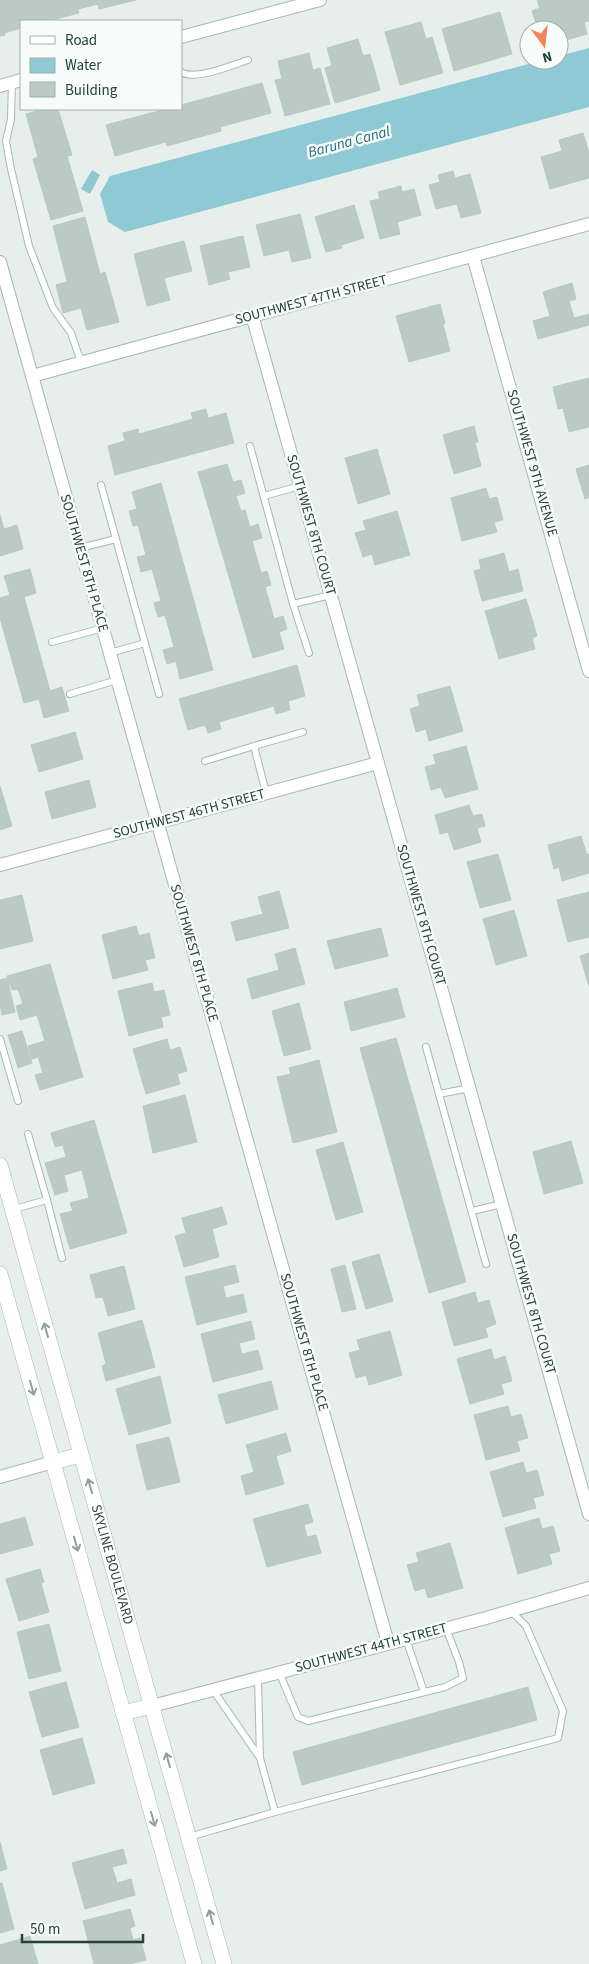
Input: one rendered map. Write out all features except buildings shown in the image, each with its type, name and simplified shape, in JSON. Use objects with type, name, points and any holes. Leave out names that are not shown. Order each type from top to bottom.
[{"type":"street","points":[[182,37],[320,0]]},
{"type":"street","name":"SOUTHWEST 47TH STREET","points":[[32,376],[589,224]]},
{"type":"street","name":"SOUTHWEST 9TH AVENUE","points":[[473,256],[589,671]]},
{"type":"street","name":"SOUTHWEST 8TH PLACE","points":[[0,262],[388,1643]]},
{"type":"street","name":"SOUTHWEST 8TH COURT","points":[[252,315],[589,1514]]},
{"type":"street","name":"SOUTHWEST 46TH STREET","points":[[0,865],[378,763]]},
{"type":"street","name":"SKYLINE BOULEVARD","points":[[0,1165],[224,1964]]},
{"type":"street","name":"SKYLINE BOULEVARD","points":[[0,1274],[194,1964]]},
{"type":"street","points":[[0,1477],[81,1455]]},
{"type":"street","name":"SOUTHWEST 44TH STREET","points":[[152,1706],[511,1611],[589,1588]]},
{"type":"street","points":[[123,1713],[152,1706]]},
{"type":"lane","points":[[182,73],[186,75],[206,73],[248,60]]},
{"type":"lane","points":[[11,83],[11,120],[6,141],[29,246],[53,308],[71,333],[81,362]]},
{"type":"lane","points":[[250,446],[293,604],[309,653]]},
{"type":"lane","points":[[101,485],[159,694]]},
{"type":"lane","points":[[264,496],[300,486]]},
{"type":"lane","points":[[80,548],[116,539]]},
{"type":"lane","points":[[293,604],[331,596]]},
{"type":"lane","points":[[52,642],[103,628]]},
{"type":"lane","points":[[110,653],[145,643]]},
{"type":"lane","points":[[70,694],[117,680]]},
{"type":"lane","points":[[205,761],[303,732]]},
{"type":"lane","points":[[254,746],[266,793]]},
{"type":"lane","points":[[0,1039],[18,1101]]},
{"type":"lane","points":[[426,1047],[486,1264]]},
{"type":"lane","points":[[439,1094],[470,1088]]},
{"type":"lane","points":[[28,1134],[62,1258]]},
{"type":"lane","points":[[12,1209],[47,1200]]},
{"type":"lane","points":[[472,1210],[502,1204]]},
{"type":"lane","points":[[189,1837],[275,1812],[558,1738],[563,1712],[526,1626],[511,1611]]},
{"type":"lane","points":[[279,1672],[298,1717],[308,1721],[445,1687],[463,1678],[446,1628]]},
{"type":"lane","points":[[406,1638],[424,1692]]},
{"type":"lane","points":[[258,1678],[260,1758],[275,1812]]},
{"type":"lane","points":[[213,1690],[260,1758]]},
{"type":"water","name":"Baruna Canal","points":[[589,48],[589,107],[125,232],[108,222],[100,194],[110,176],[519,66],[519,70],[569,70],[569,53]]},
{"type":"water","points":[[92,170],[100,175],[90,194],[81,189]]}]
